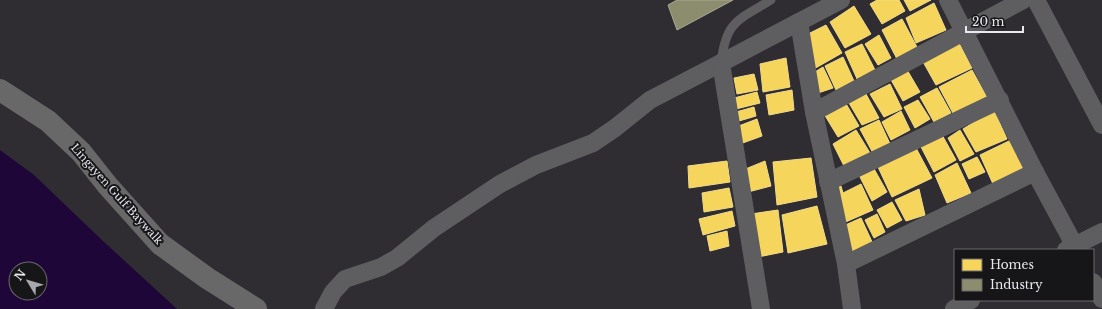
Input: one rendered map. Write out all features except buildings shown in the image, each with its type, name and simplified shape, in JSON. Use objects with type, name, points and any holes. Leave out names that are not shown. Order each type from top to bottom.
[{"type":"street","points":[[324,309],[333,292],[345,279],[382,267],[397,258],[434,228],[500,184],[536,165],[593,144],[650,100],[841,0]]},
{"type":"street","points":[[948,0],[963,32],[1000,100],[1072,248],[1102,232]]},
{"type":"street","points":[[814,112],[1023,0]]},
{"type":"street","points":[[1036,0],[1102,125]]},
{"type":"street","points":[[799,22],[814,112],[846,264],[852,309]]},
{"type":"street","points":[[721,62],[761,309]]},
{"type":"street","name":"Lingayen Gulf Baywalk","points":[[0,90],[48,121],[81,152],[108,186],[160,244],[207,278],[256,309]]},
{"type":"street","points":[[828,182],[1000,100]]},
{"type":"street","points":[[846,264],[1035,172]]},
{"type":"street","points":[[1094,284],[1102,299]]},
{"type":"street","points":[[954,309],[969,301]]},
{"type":"lane","points":[[721,62],[723,43],[727,33],[737,21],[770,0]]},
{"type":"shaded area","points":[[0,150],[34,175],[177,309],[0,309]]}]
